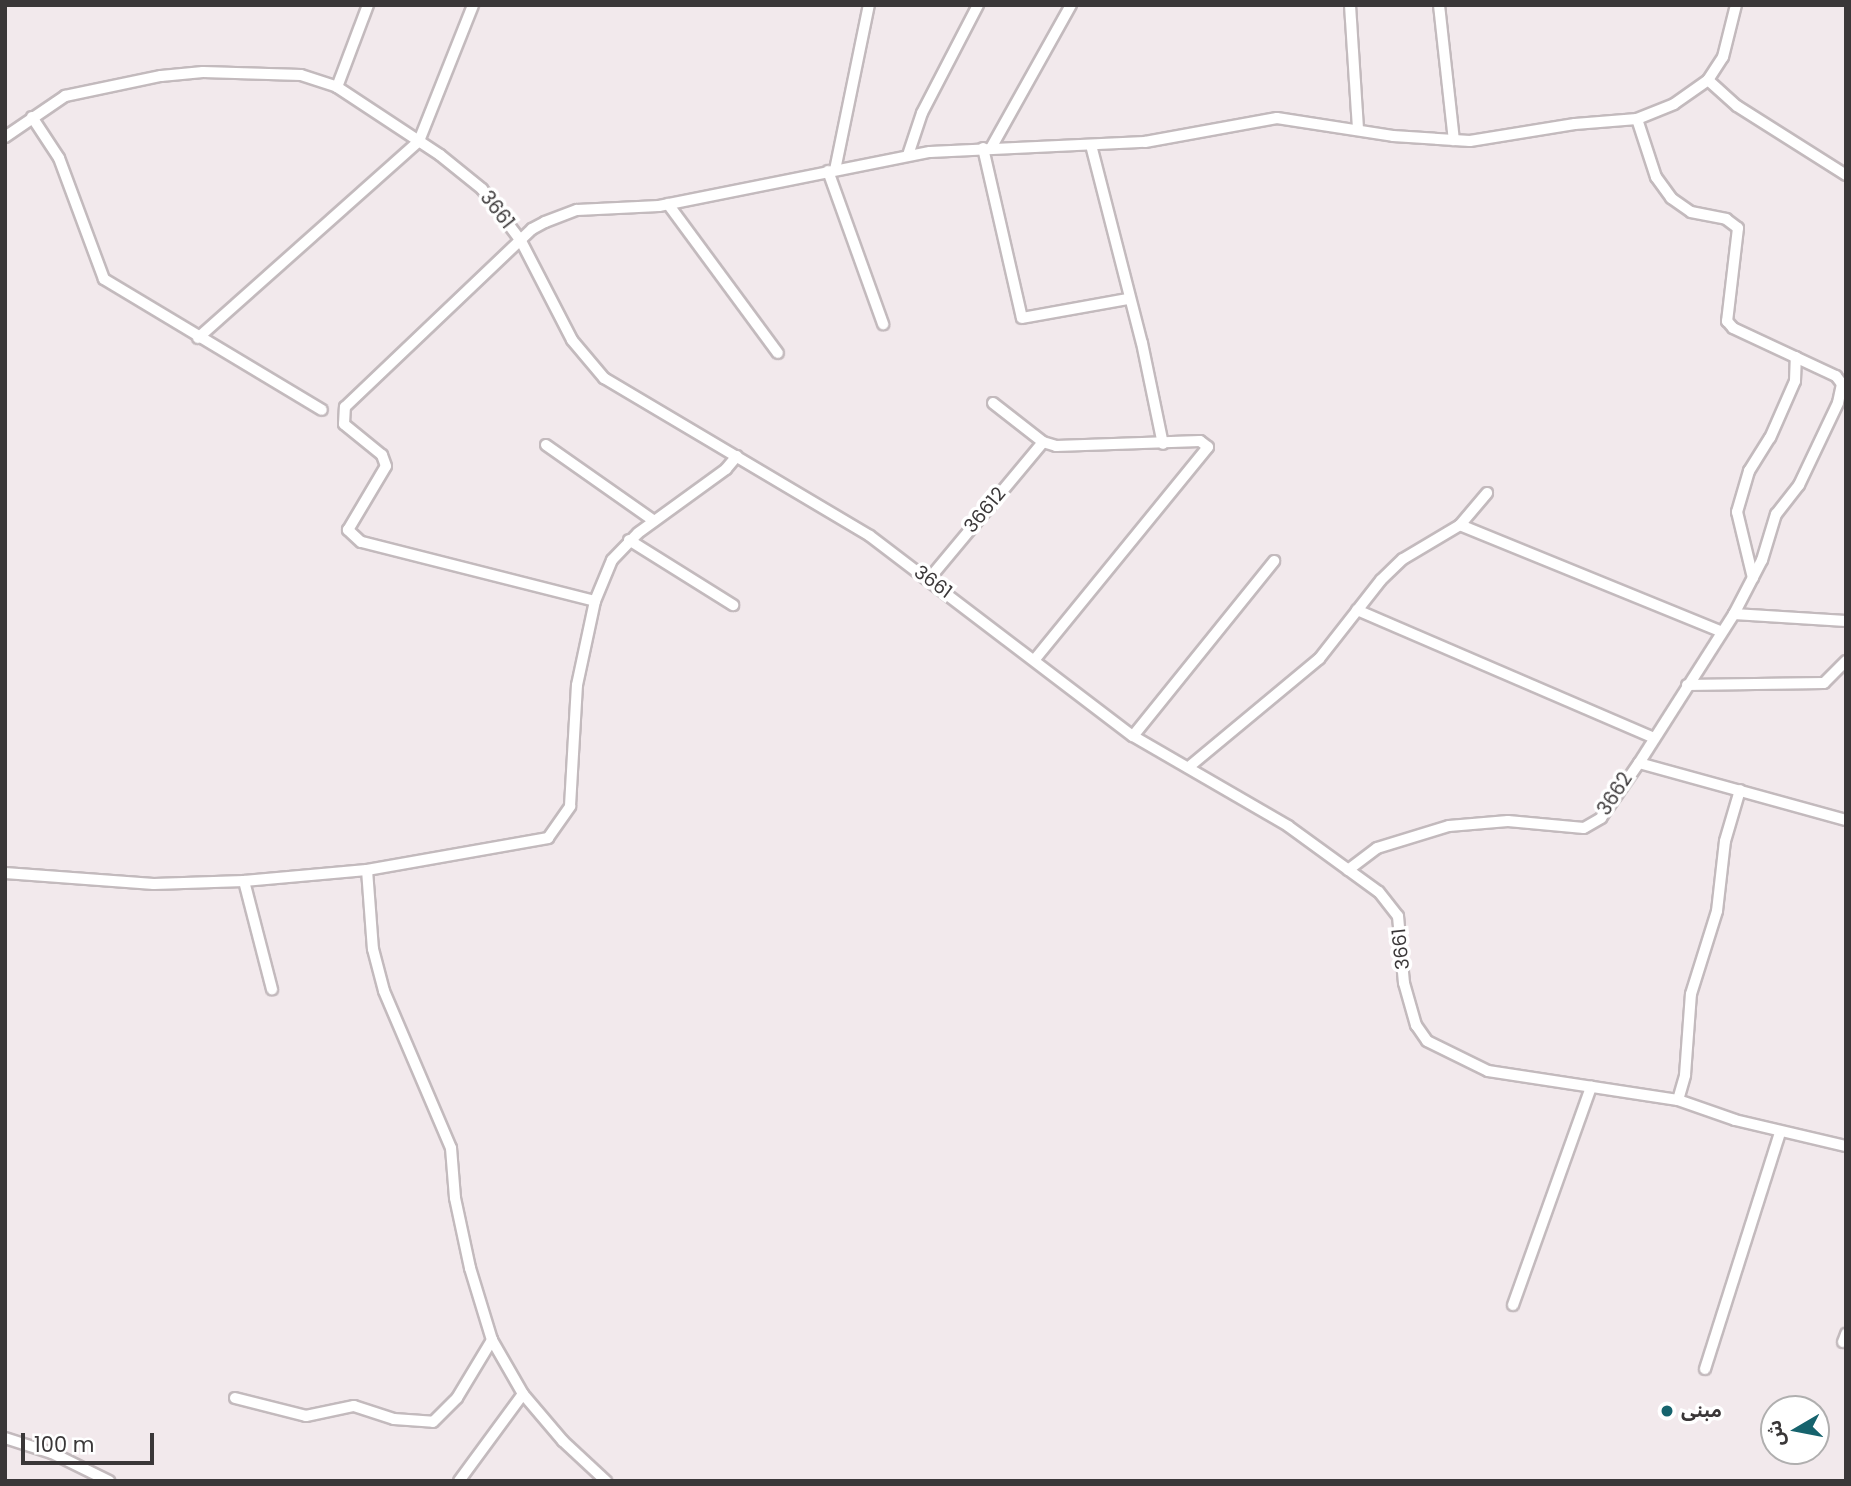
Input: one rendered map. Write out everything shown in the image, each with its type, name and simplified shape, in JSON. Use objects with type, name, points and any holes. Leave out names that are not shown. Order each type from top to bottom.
[{"type":"street","points":[[337,87],[368,5]]},
{"type":"street","points":[[198,338],[419,141],[473,5]]},
{"type":"street","points":[[870,5],[831,170],[883,324]]},
{"type":"street","points":[[908,155],[922,113],[977,5]]},
{"type":"street","points":[[1071,5],[987,148],[1022,318],[1128,299]]},
{"type":"street","points":[[1350,5],[1358,129]]},
{"type":"street","points":[[1439,5],[1454,140]]},
{"type":"street","points":[[595,601],[362,542],[348,530],[386,466],[383,454],[344,424],[345,407],[532,229],[577,209],[668,204],[908,155],[987,148],[1091,145],[1186,136],[1277,118],[1454,140],[1496,139],[1575,124],[1637,119],[1674,104],[1708,80],[1723,57],[1736,5]]},
{"type":"street","name":"3661","points":[[5,137],[65,96],[183,73],[301,75],[337,87],[470,177],[521,241],[567,333],[593,367],[652,410],[737,456],[870,536],[1133,736],[1190,766],[1288,826],[1379,892],[1398,916],[1404,983],[1416,1025],[1427,1041],[1488,1070],[1678,1100],[1780,1132],[1846,1146]]},
{"type":"street","points":[[1708,80],[1737,106],[1846,175]]},
{"type":"street","points":[[32,117],[59,158],[104,279],[198,338],[323,410]]},
{"type":"street","points":[[1637,119],[1657,177],[1671,198],[1690,212],[1726,219],[1738,228],[1727,321],[1733,328],[1836,376],[1842,384],[1838,403],[1799,485],[1776,514],[1753,578],[1734,614],[1720,631],[1639,763]]},
{"type":"street","points":[[1091,145],[1163,443]]},
{"type":"street","points":[[668,204],[778,354]]},
{"type":"street","points":[[1753,578],[1737,512],[1749,471],[1770,438],[1795,382],[1796,357]]},
{"type":"street","points":[[993,403],[1043,442],[1083,447],[1200,441],[1207,451],[1035,659]]},
{"type":"street","name":"36612","points":[[929,579],[1043,442]]},
{"type":"street","points":[[546,445],[654,521]]},
{"type":"street","points":[[5,873],[154,884],[244,881],[368,870],[548,838],[561,824],[570,806],[577,685],[595,601],[612,560],[629,540],[726,470],[737,456]]},
{"type":"street","points":[[1190,766],[1319,659],[1357,610],[1403,559],[1460,525],[1487,493]]},
{"type":"street","points":[[1460,525],[1720,631]]},
{"type":"street","points":[[629,540],[733,605]]},
{"type":"street","points":[[1133,736],[1274,561]]},
{"type":"street","points":[[1357,610],[1654,738]]},
{"type":"street","points":[[1734,614],[1846,621]]},
{"type":"street","points":[[1687,685],[1824,683],[1846,661]]},
{"type":"street","name":"3662","points":[[1348,870],[1366,853],[1449,826],[1508,821],[1584,828],[1601,818],[1639,763],[1846,820]]},
{"type":"street","points":[[1678,1100],[1685,1075],[1691,994],[1717,911],[1726,841],[1740,790]]},
{"type":"street","points":[[368,870],[378,970],[451,1148],[455,1198],[470,1268],[492,1340],[523,1394],[563,1441],[606,1481]]},
{"type":"street","points":[[244,881],[272,989]]},
{"type":"street","points":[[1513,1305],[1591,1087]]},
{"type":"street","points":[[1705,1369],[1780,1132]]},
{"type":"street","points":[[235,1398],[306,1416],[354,1406],[394,1419],[433,1422],[457,1398],[492,1340]]},
{"type":"street","points":[[459,1481],[523,1394]]},
{"type":"street","points":[[5,1438],[52,1453],[109,1481]]},
{"type":"place","name":"مبنى","points":[[1667,1411]]}]
